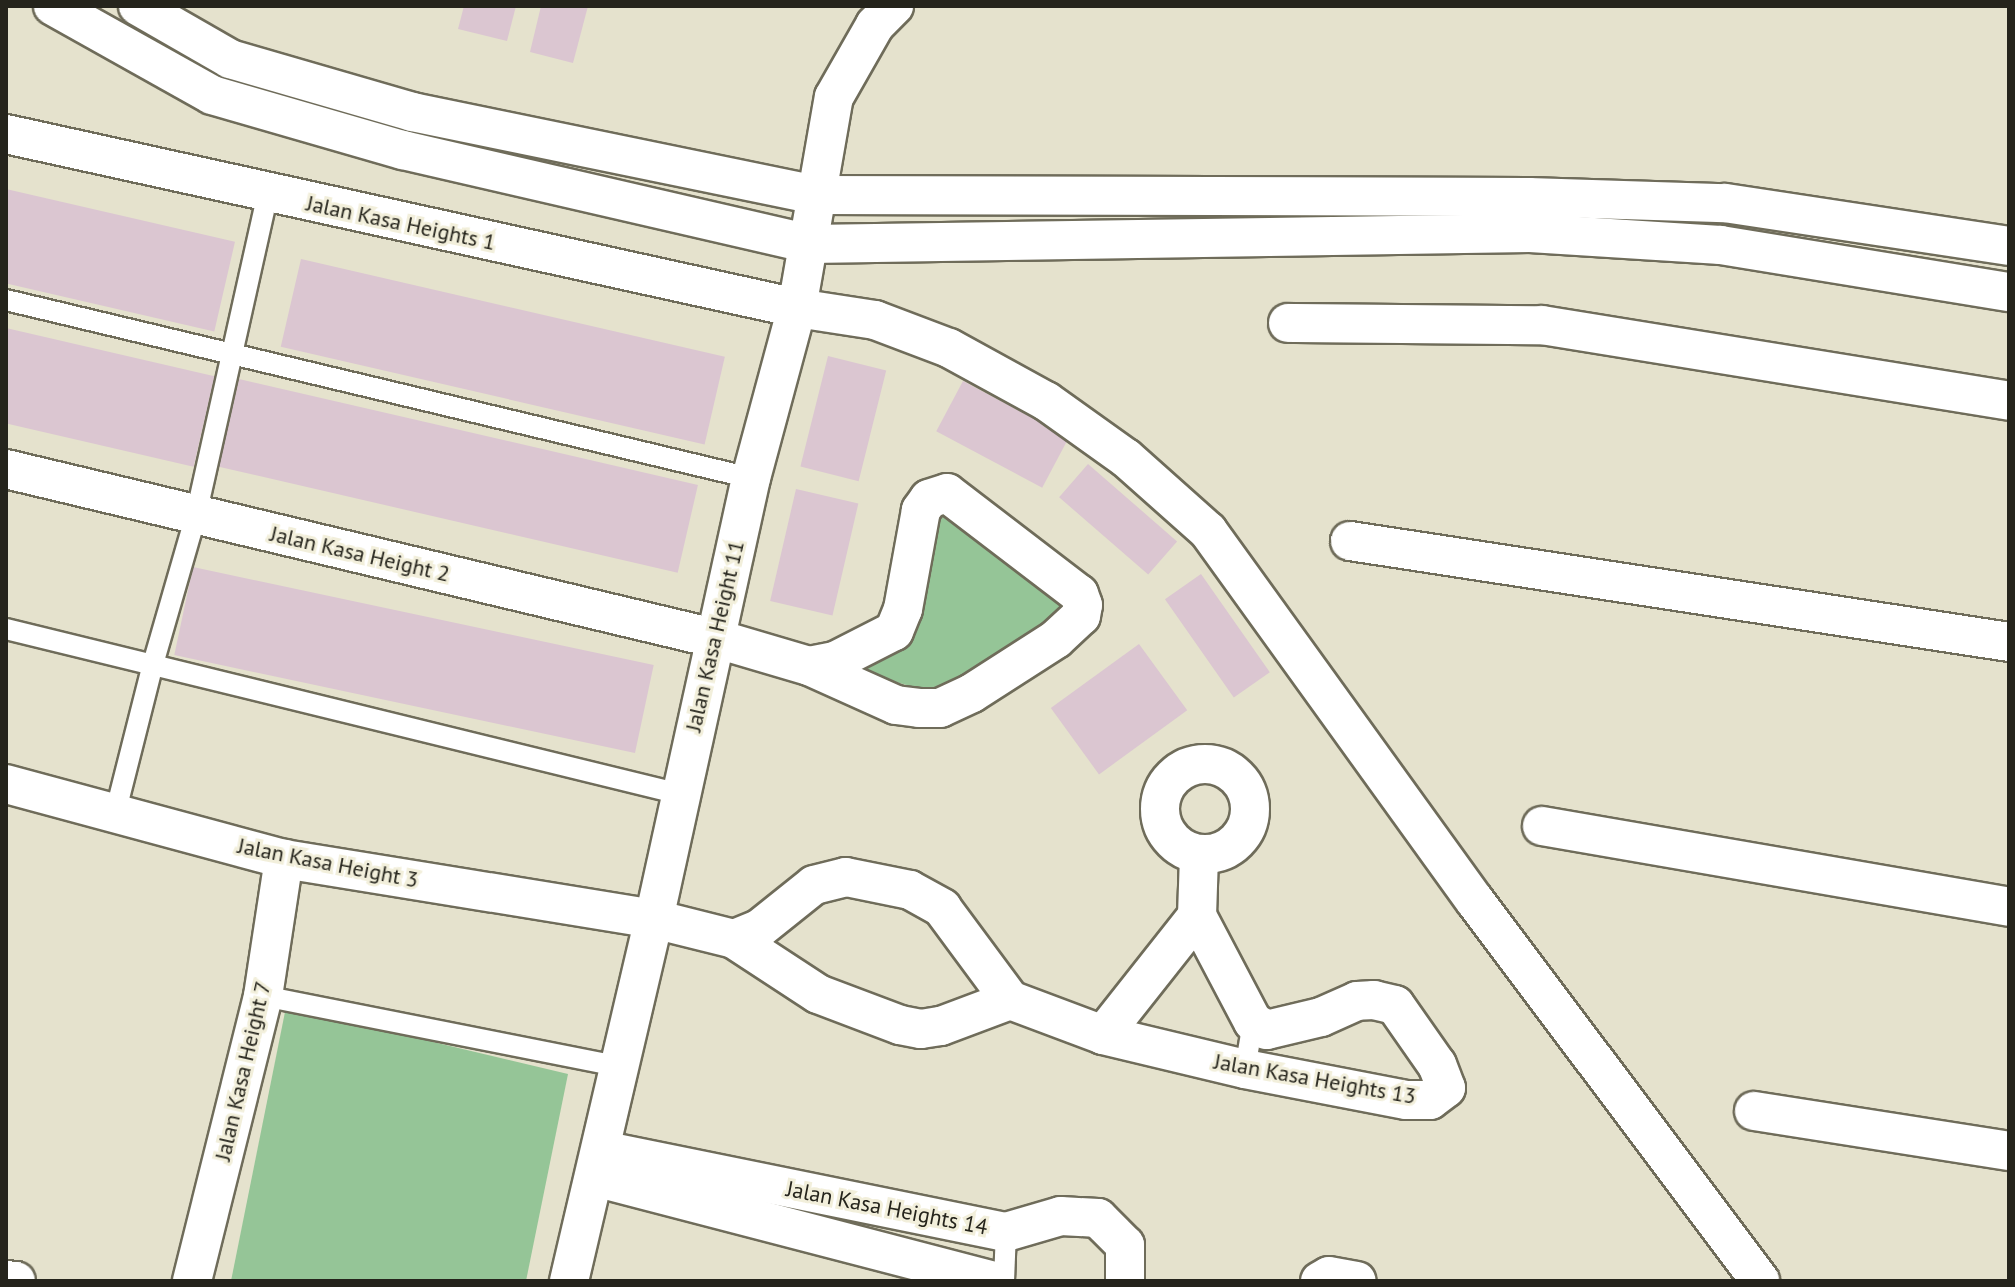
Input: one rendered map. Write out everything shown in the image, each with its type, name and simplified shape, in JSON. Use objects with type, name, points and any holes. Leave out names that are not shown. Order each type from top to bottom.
[{"type":"street","points":[[53,6],[212,95],[403,150],[810,244],[1530,233],[1721,245],[2009,292]]},
{"type":"street","points":[[138,6],[230,59],[412,112],[818,195],[1529,197],[1725,203],[2009,246]]},
{"type":"street","name":"Jalan Kasa Height 11","points":[[569,1281],[598,1163],[617,1066],[654,919],[751,478],[797,308],[834,97],[875,25],[894,6]]},
{"type":"street","name":"Jalan Kasa Heights 1","points":[[6,134],[797,308],[875,320],[949,348],[1046,401],[1126,458],[1208,531],[1475,901],[1760,1281]]},
{"type":"street","points":[[1288,323],[1542,325],[2009,401]]},
{"type":"street","name":"Jalan Kasa Height 2","points":[[6,469],[714,638],[809,666],[896,705],[940,708],[972,693],[1056,639],[1081,616],[1083,605],[1079,594],[947,493],[929,499],[921,510],[903,609],[894,631],[835,661],[809,666]]},
{"type":"street","points":[[1350,541],[2009,642]]},
{"type":"street","name":"Jalan Kasa Height 3","points":[[6,784],[284,859],[654,919]]},
{"type":"street","points":[[1542,826],[2009,907]]},
{"type":"street","name":"Jalan Kasa Heights 13","points":[[1010,1000],[1103,1035],[1245,1069],[1406,1100],[1430,1100],[1446,1088],[1437,1065],[1395,1005],[1374,1000],[1357,1001],[1321,1017],[1267,1030],[1253,1022],[1197,916],[1199,855]]},
{"type":"street","name":"Jalan Kasa Height 7","points":[[192,1281],[263,996],[284,859]]},
{"type":"street","points":[[654,919],[734,939],[818,994],[900,1025],[921,1029],[941,1026],[1010,1000],[942,908],[910,890],[846,877],[814,885],[759,929],[734,939]]},
{"type":"street","points":[[1103,1035],[1197,916]]},
{"type":"street","points":[[1754,1111],[2009,1151]]},
{"type":"street","name":"Jalan Kasa Heights 14","points":[[598,1163],[728,1192],[1006,1232],[1061,1216],[1098,1218],[1125,1245],[1125,1281]]},
{"type":"street","name":"Jalan Kasa Heights 14","points":[[728,1192],[995,1281]]},
{"type":"street","points":[[1320,1281],[1329,1276],[1357,1281]]},
{"type":"street","points":[[6,1280],[16,1281]]},
{"type":"lane","points":[[115,814],[153,664],[196,515],[268,194]]},
{"type":"lane","points":[[6,300],[751,478]]},
{"type":"lane","points":[[6,629],[680,794]]},
{"type":"lane","points":[[263,996],[617,1066]]},
{"type":"lane","points":[[1245,1069],[1253,1022]]},
{"type":"lane","points":[[1004,1281],[1006,1232]]},
{"type":"green space","points":[[948,509],[1064,601],[1062,617],[972,673],[932,692],[852,670],[932,522]]},
{"type":"green space","points":[[286,1007],[568,1074],[526,1281],[231,1281]]},
{"type":"building","points":[[464,6],[516,6],[507,41],[458,29]]},
{"type":"building","points":[[541,6],[588,6],[573,63],[530,52]]},
{"type":"building","points":[[6,189],[235,242],[214,332],[6,283]]},
{"type":"building","points":[[301,259],[725,357],[705,445],[281,347]]},
{"type":"building","points":[[6,328],[215,376],[194,467],[6,423]]},
{"type":"building","points":[[828,356],[886,371],[859,481],[800,467]]},
{"type":"building","points":[[239,379],[698,485],[678,573],[219,467]]},
{"type":"building","points":[[963,381],[1069,437],[1042,488],[936,431]]},
{"type":"building","points":[[1088,464],[1177,541],[1148,575],[1059,497]]},
{"type":"building","points":[[796,489],[858,503],[832,615],[770,601]]},
{"type":"building","points":[[193,567],[654,665],[635,753],[174,655]]},
{"type":"building","points":[[1201,574],[1270,672],[1234,698],[1165,599]]},
{"type":"building","points":[[1139,644],[1187,710],[1099,774],[1051,708]]}]
